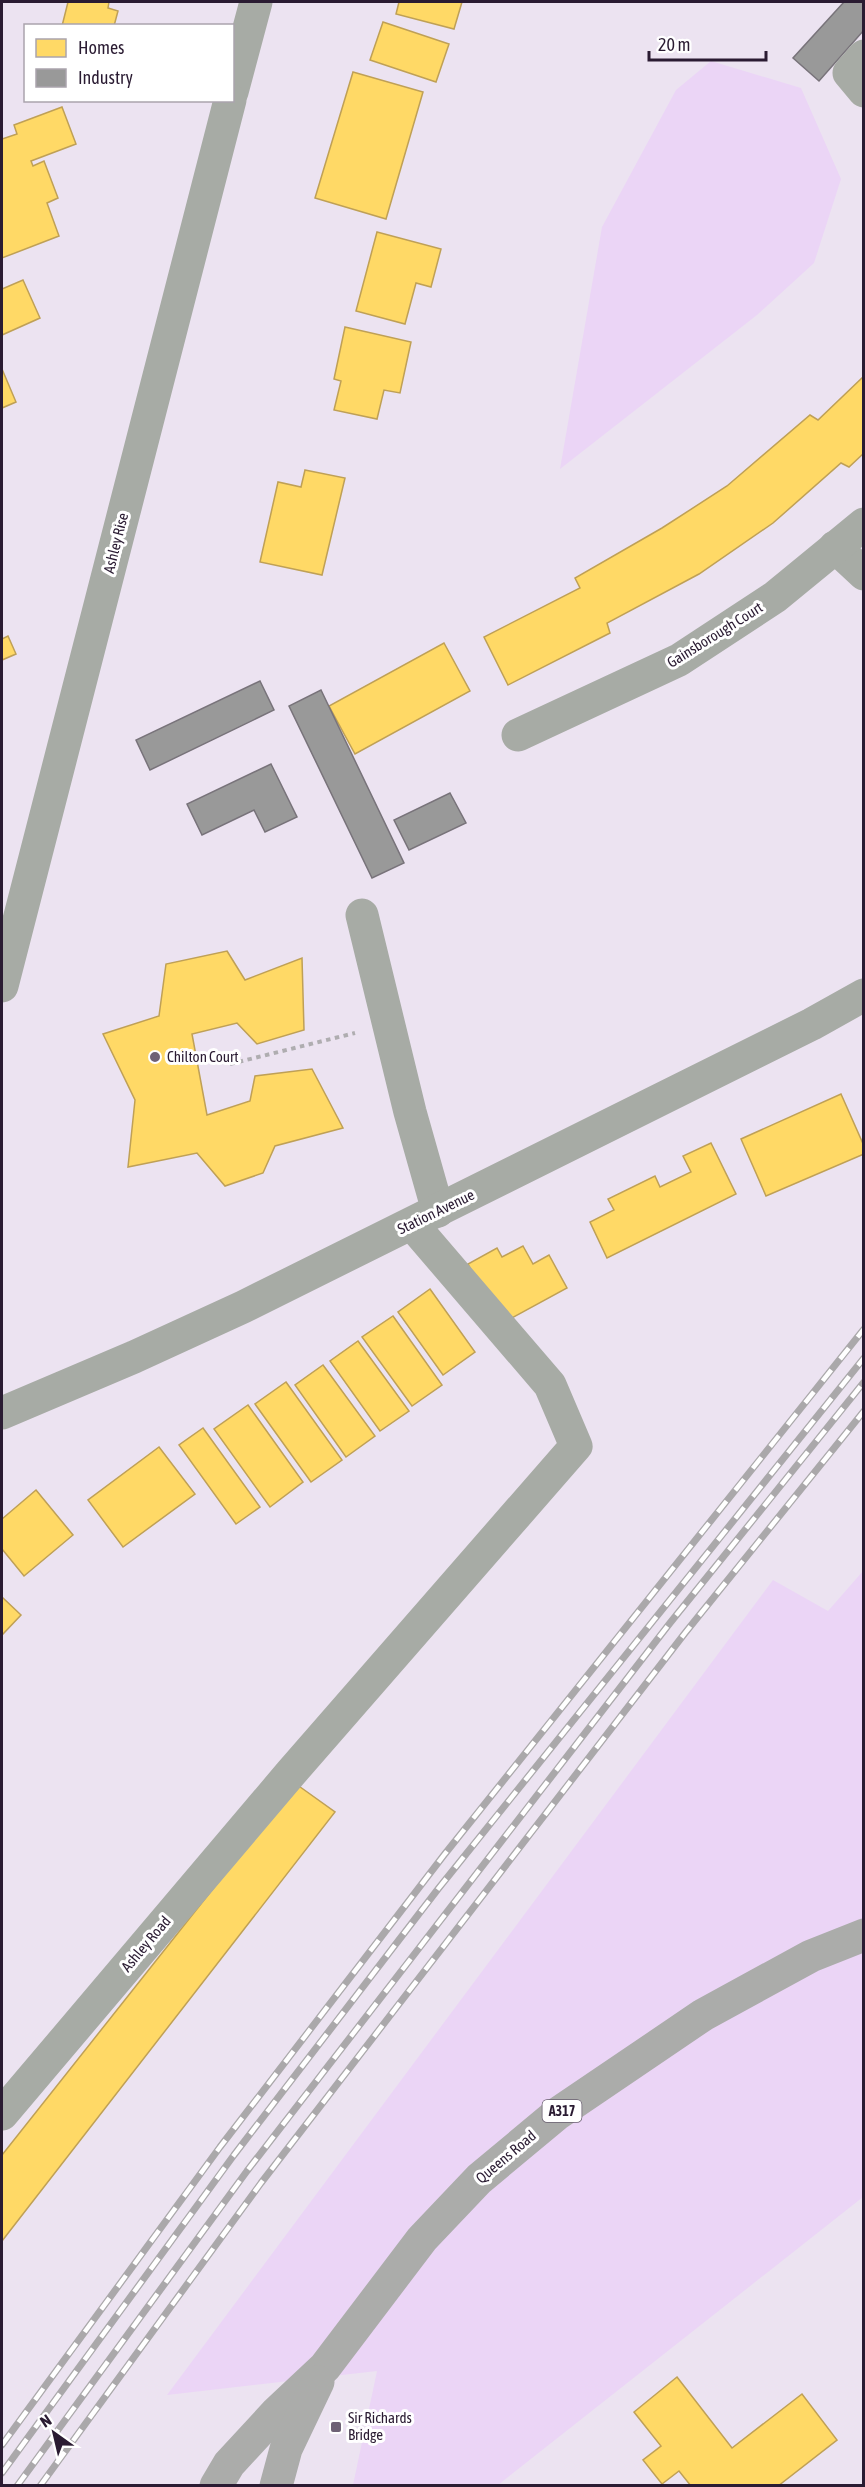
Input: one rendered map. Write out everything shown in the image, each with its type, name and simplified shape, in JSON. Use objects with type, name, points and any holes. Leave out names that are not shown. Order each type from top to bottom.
[{"type":"main road","name":"Queens Road","points":[[216,2486],[229,2464],[277,2412],[325,2367],[422,2239],[479,2179],[557,2114],[703,2015],[811,1956],[864,1935]]},
{"type":"main road","name":"Queens Road","points":[[276,2486],[286,2449],[325,2367]]},
{"type":"street","points":[[234,84],[256,2]]},
{"type":"street","points":[[864,56],[849,73],[864,91]]},
{"type":"street","name":"Ashley Rise","points":[[2,986],[229,102]]},
{"type":"street","name":"Gainsborough Court","points":[[518,735],[679,660],[775,597],[864,524]]},
{"type":"street","points":[[835,547],[864,574]]},
{"type":"street","points":[[362,915],[388,1025],[425,1217]]},
{"type":"street","name":"Station Avenue","points":[[2,1413],[134,1357],[243,1307],[812,1024],[864,994]]},
{"type":"street","name":"Ashley Road","points":[[2,2114],[290,1774],[576,1446],[550,1384],[425,1217]]},
{"type":"path","points":[[230,1064],[388,1025]]},
{"type":"shaded area","points":[[711,61],[801,88],[841,179],[814,263],[757,315],[560,469],[602,227],[676,90]]},
{"type":"shaded area","points":[[863,1571],[863,2197],[498,2485],[353,2485],[377,2371],[167,2395],[773,1580],[828,1611]]},
{"type":"building: Homes","points":[[68,2],[109,2],[108,8],[118,11],[115,24],[62,24]]},
{"type":"building: Homes","points":[[399,2],[462,2],[454,29],[396,14]]},
{"type":"building: Homes","points":[[383,22],[449,44],[436,82],[370,60]]},
{"type":"building: Homes","points":[[353,72],[423,92],[386,219],[315,198]]},
{"type":"building: Homes","points":[[62,107],[76,144],[31,161],[33,166],[44,161],[58,198],[47,203],[59,236],[2,258],[2,139],[17,134],[14,125]]},
{"type":"building: Homes","points":[[377,232],[441,249],[431,287],[416,283],[405,324],[356,311]]},
{"type":"building: Homes","points":[[23,280],[40,318],[2,335],[2,289]]},
{"type":"building: Homes","points":[[345,327],[411,342],[400,393],[384,390],[377,419],[334,410],[341,381],[334,379]]},
{"type":"building: Homes","points":[[2,369],[16,402],[2,408]]},
{"type":"building: Homes","points":[[864,376],[864,453],[849,467],[841,463],[773,523],[699,574],[607,623],[610,633],[508,685],[484,637],[580,588],[575,578],[662,528],[727,486],[810,415],[818,420]]},
{"type":"building: Homes","points":[[305,470],[345,478],[322,575],[260,562],[278,482],[301,487]]},
{"type":"building: Homes","points":[[8,636],[16,654],[2,660],[2,639]]},
{"type":"building: Homes","points":[[444,643],[470,691],[355,754],[329,706]]},
{"type":"building: Homes","name":"Chilton Court","points":[[227,951],[245,980],[302,958],[304,1030],[257,1044],[237,1023],[192,1034],[207,1115],[250,1101],[255,1076],[312,1069],[343,1128],[275,1146],[263,1173],[225,1186],[197,1153],[128,1167],[135,1100],[103,1034],[159,1016],[166,964]]},
{"type":"building: Homes","points":[[841,1094],[864,1146],[864,1154],[766,1196],[741,1139]]},
{"type":"building: Homes","points":[[711,1143],[736,1194],[607,1258],[590,1222],[614,1210],[608,1199],[655,1176],[660,1187],[691,1172],[683,1156]]},
{"type":"building: Homes","points":[[523,1246],[533,1264],[549,1255],[567,1288],[508,1320],[499,1321],[468,1264],[497,1248],[502,1257]]},
{"type":"building: Homes","points":[[430,1289],[475,1352],[443,1375],[398,1312]]},
{"type":"building: Homes","points":[[393,1316],[442,1385],[412,1406],[362,1337]]},
{"type":"building: Homes","points":[[358,1341],[409,1411],[380,1431],[330,1361]]},
{"type":"building: Homes","points":[[323,1365],[375,1436],[346,1457],[295,1385]]},
{"type":"building: Homes","points":[[286,1382],[342,1460],[311,1482],[255,1404]]},
{"type":"building: Homes","points":[[248,1405],[303,1482],[270,1507],[214,1429]]},
{"type":"building: Homes","points":[[203,1428],[260,1507],[236,1524],[179,1445]]},
{"type":"building: Homes","points":[[159,1447],[195,1494],[123,1547],[88,1500]]},
{"type":"building: Homes","points":[[36,1490],[73,1535],[24,1576],[2,1549],[2,1519]]},
{"type":"building: Homes","points":[[2,1597],[21,1615],[2,1635]]},
{"type":"building: Homes","points":[[296,1784],[335,1812],[2,2241],[2,2155]]},
{"type":"building: Homes","points":[[677,2377],[732,2448],[802,2394],[837,2440],[778,2486],[691,2486],[679,2471],[662,2484],[643,2460],[661,2446],[634,2412]]},
{"type":"building: Industry","points":[[844,2],[864,2],[864,30],[819,81],[793,58]]},
{"type":"building: Industry","points":[[260,681],[274,710],[150,770],[136,740]]},
{"type":"building: Industry","points":[[321,690],[404,863],[372,878],[289,706]]},
{"type":"building: Industry","points":[[271,764],[297,817],[265,832],[254,810],[202,835],[187,804]]},
{"type":"building: Industry","points":[[450,793],[466,823],[409,850],[394,820]]},
{"type":"railway","points":[[2,2445],[220,2147],[444,1855],[864,1329]]},
{"type":"railway","points":[[2,2473],[234,2155],[438,1889],[864,1358]]},
{"type":"railway","points":[[17,2486],[247,2171],[670,1623],[864,1382]]},
{"type":"railway","points":[[40,2486],[261,2183],[685,1633],[864,1411]]},
{"type":"place","name":"Chilton Court","points":[[155,1057]]},
{"type":"place","name":"Sir Richards Bridge","points":[[336,2427]]}]
